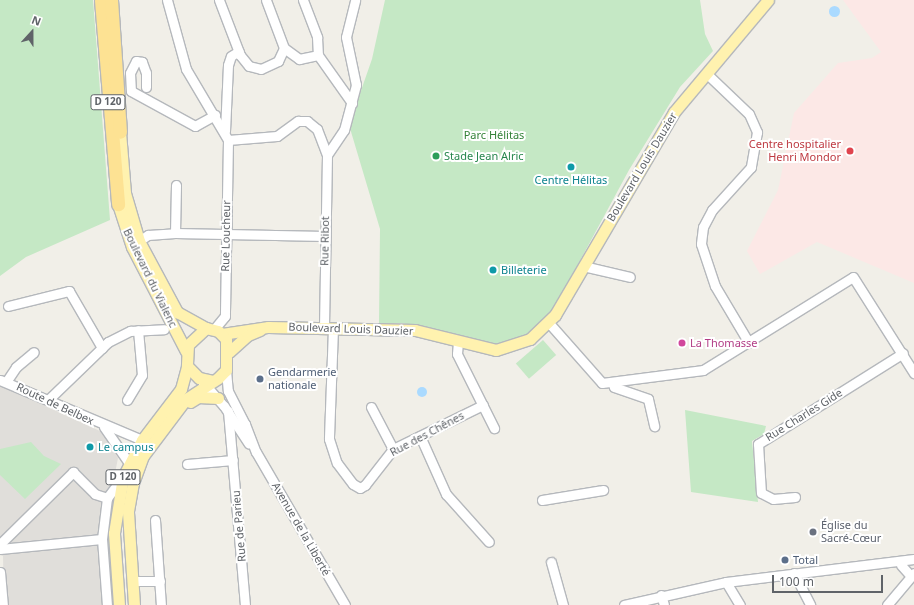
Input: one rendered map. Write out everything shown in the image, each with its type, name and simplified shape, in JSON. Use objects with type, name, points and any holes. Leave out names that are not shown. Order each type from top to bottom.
[{"type":"highway","name":"D 120","points":[[101,0],[118,204]]},
{"type":"highway","name":"D 120","points":[[111,0],[120,132]]},
{"type":"main road","name":"Boulevard Louis Dauzier","points":[[214,330],[268,326],[415,330],[458,342],[496,350],[510,348],[530,339],[549,323],[584,266],[664,126],[706,72],[768,0]]},
{"type":"main road","name":"D 120","points":[[120,132],[125,193],[139,242],[177,312],[214,330]]},
{"type":"main road","name":"Boulevard du Vialenc","points":[[118,204],[132,247],[186,351]]},
{"type":"main road","name":"Boulevard Louis Dauzier","points":[[229,352],[248,335],[268,326]]},
{"type":"main road","points":[[214,330],[229,352],[226,370],[206,381],[187,366],[186,351],[190,339],[214,330]]},
{"type":"main road","name":"D 120","points":[[119,605],[114,533],[123,477],[142,440],[181,389],[187,366]]},
{"type":"main road","name":"D 120","points":[[134,605],[128,511],[133,483],[143,456],[175,413],[206,381]]},
{"type":"main road","points":[[175,413],[198,397],[218,398]]},
{"type":"street","points":[[167,0],[186,69],[227,135],[277,136],[293,123],[303,120],[317,129],[327,155]]},
{"type":"street","points":[[219,0],[238,51],[249,66],[261,69],[278,62],[284,48]]},
{"type":"street","points":[[266,0],[284,48],[298,59],[318,55]]},
{"type":"street","points":[[303,0],[317,37],[318,55],[352,103]]},
{"type":"street","points":[[327,155],[344,130],[352,103],[356,78],[346,36],[355,0]]},
{"type":"street","name":"Rue Loucheur","points":[[214,330],[225,316],[228,65],[231,56],[238,51]]},
{"type":"street","points":[[146,87],[146,73],[142,62],[136,62],[130,73],[131,91],[195,126],[214,115]]},
{"type":"street","points":[[706,72],[749,114],[757,132],[751,167],[712,210],[703,227],[701,244],[715,286],[749,343]]},
{"type":"street","name":"Rue Ribot","points":[[327,155],[325,236],[331,450],[353,484],[360,488]]},
{"type":"street","points":[[175,233],[176,185]]},
{"type":"street","points":[[139,242],[148,235],[175,233],[325,236]]},
{"type":"street","points":[[584,266],[630,277]]},
{"type":"street","points":[[549,323],[589,367],[596,380],[612,382],[704,370],[853,277],[903,353],[914,373]]},
{"type":"street","points":[[8,306],[69,291],[102,348]]},
{"type":"street","points":[[49,399],[102,348],[120,336],[138,330],[164,329]]},
{"type":"street","points":[[127,400],[142,375],[138,330]]},
{"type":"street","points":[[458,342],[457,354],[494,428]]},
{"type":"street","name":"Route de Belbex","points":[[34,352],[16,367],[3,381],[49,399],[104,427],[142,440]]},
{"type":"street","name":"Rue Charles Gide","points":[[795,497],[772,499],[761,493],[758,444],[903,353]]},
{"type":"street","name":"Avenue de la Liberté","points":[[226,370],[230,396],[243,428],[345,605]]},
{"type":"street","name":"Avenue de la Liberté","points":[[206,381],[228,411],[243,428]]},
{"type":"street","points":[[612,382],[614,387],[648,399],[654,426]]},
{"type":"street","name":"Rue des Chênes","points":[[360,488],[393,450],[483,405]]},
{"type":"street","points":[[371,407],[393,450]]},
{"type":"street","name":"Rue de Parieu","points":[[228,411],[245,605]]},
{"type":"street","name":"Route de Belbex","points":[[104,427],[129,463]]},
{"type":"street","points":[[232,447],[243,428]]},
{"type":"street","points":[[420,436],[446,494],[489,542]]},
{"type":"street","points":[[187,464],[233,460]]},
{"type":"street","points":[[0,544],[72,472],[95,494],[107,498]]},
{"type":"street","points":[[107,603],[102,539],[107,498],[123,477]]},
{"type":"street","points":[[542,500],[603,490]]},
{"type":"street","points":[[155,520],[161,605]]},
{"type":"street","points":[[0,549],[102,539]]},
{"type":"street","points":[[624,605],[661,595],[726,582],[794,573],[880,565],[914,559]]},
{"type":"street","points":[[551,562],[563,605]]},
{"type":"street","points":[[880,565],[914,564]]},
{"type":"street","points":[[887,605],[913,575],[901,565]]},
{"type":"street","points":[[0,572],[3,605]]},
{"type":"street","points":[[794,573],[810,605]]},
{"type":"street","points":[[132,581],[160,581]]},
{"type":"street","points":[[726,582],[740,605]]},
{"type":"street","points":[[661,595],[664,605]]},
{"type":"shaded area","name":"Centre hospitalier Henri Mondor","points":[[843,0],[914,0],[914,283],[817,242],[760,274],[747,251],[778,190],[794,113],[838,63],[872,58],[881,52]]},
{"type":"shaded area","points":[[0,385],[102,432],[118,458],[105,524],[111,605],[4,605],[3,556],[0,555]]},
{"type":"green space","points":[[0,0],[93,0],[110,220],[26,257],[0,276]]},
{"type":"green space","name":"Parc Hélitas","points":[[385,0],[700,0],[705,34],[713,51],[680,87],[629,170],[556,305],[539,327],[519,339],[494,344],[402,323],[379,323],[380,229],[349,125],[372,59]]},
{"type":"green space","points":[[543,340],[556,355],[529,379],[516,364]]},
{"type":"green space","points":[[685,410],[766,426],[764,434],[752,441],[758,502],[691,492]]},
{"type":"green space","points":[[31,442],[44,456],[61,464],[25,499],[0,475],[0,449]]},
{"type":"water","points":[[832,6],[836,6],[838,7],[838,15],[832,16],[829,13],[829,9]]},
{"type":"water","points":[[420,387],[424,387],[426,388],[426,396],[420,397],[417,394],[417,390]]},
{"type":"place","name":"Centre hospitalier Henri Mondor","points":[[850,151]]},
{"type":"place","name":"Stade Jean Alric","points":[[436,156]]},
{"type":"place","name":"Centre Hélitas","points":[[571,167]]},
{"type":"place","name":"Billeterie","points":[[493,270]]},
{"type":"place","name":"La Thomasse","points":[[682,343]]},
{"type":"place","name":"Gendarmerie nationale","points":[[260,379]]},
{"type":"place","name":"Le campus","points":[[90,447]]},
{"type":"place","name":"Église du Sacré-Cœur","points":[[813,532]]},
{"type":"place","name":"Total","points":[[785,560]]}]
